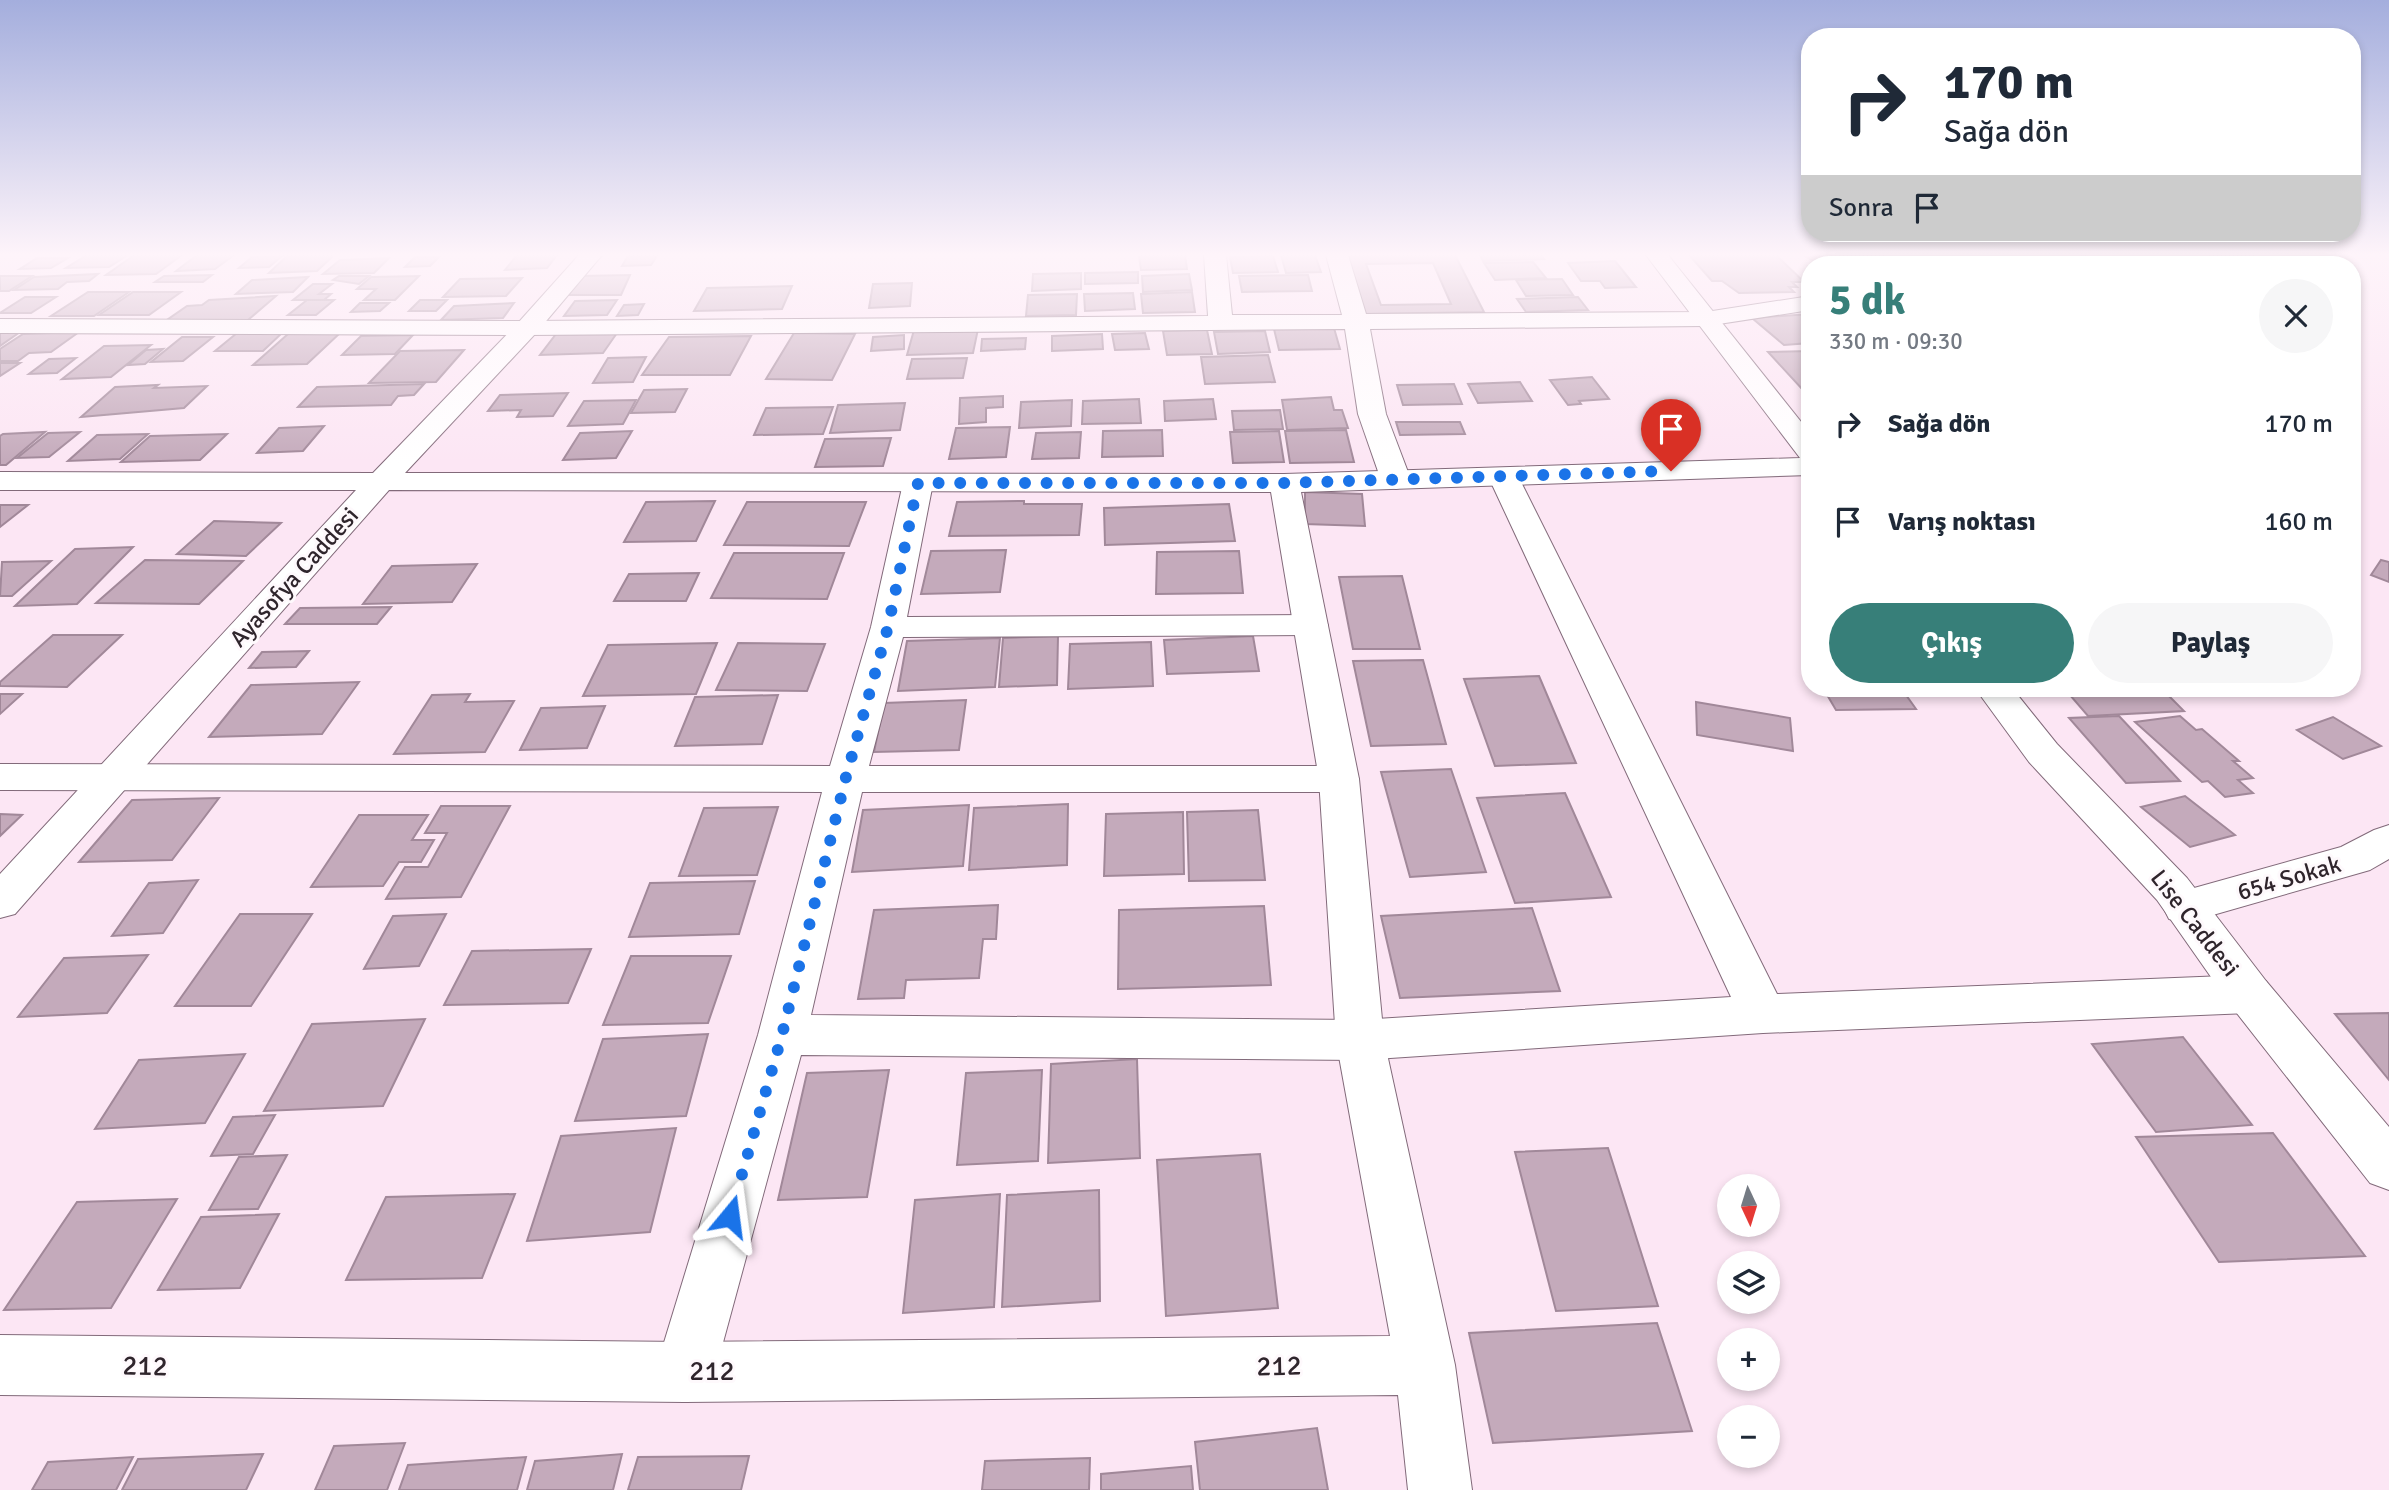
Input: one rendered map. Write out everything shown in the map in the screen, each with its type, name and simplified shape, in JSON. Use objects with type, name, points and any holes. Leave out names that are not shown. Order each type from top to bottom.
[{"type":"street","name":"Ayasofya Caddesi","points":[[0,902],[382,480],[530,325]]},
{"type":"street","points":[[0,326],[527,328],[928,325]]},
{"type":"street","points":[[1357,325],[1372,414],[1396,480]]},
{"type":"street","points":[[1710,325],[1801,440]]},
{"type":"street","points":[[0,481],[1284,483],[1801,466]]},
{"type":"street","points":[[1504,478],[1763,1014]]},
{"type":"street","points":[[685,1372],[782,1035],[846,777],[888,627],[918,483]]},
{"type":"street","points":[[1284,483],[1339,779],[1360,1040],[1425,1365],[1440,1490]]},
{"type":"street","points":[[888,627],[1311,625]]},
{"type":"street","name":"Lise Caddesi","points":[[2000,697],[2043,753],[2172,889],[2249,994],[2389,1166]]},
{"type":"street","points":[[0,777],[1339,779]]},
{"type":"street","name":"654 Sokak","points":[[2185,907],[2355,859],[2389,840]]},
{"type":"street","points":[[782,1035],[1360,1040],[1763,1014],[2249,994]]},
{"type":"street","name":"212","points":[[0,1365],[685,1372],[1425,1365]]},
{"type":"building","points":[[1760,325],[1801,325],[1801,344],[1784,345]]},
{"type":"building","points":[[1334,328],[1340,349],[1279,350],[1274,329]]},
{"type":"building","points":[[978,329],[973,353],[907,355],[914,330]]},
{"type":"building","points":[[1207,330],[1212,354],[1167,355],[1163,331]]},
{"type":"building","points":[[1265,331],[1270,352],[1218,354],[1214,332]]},
{"type":"building","points":[[0,332],[20,332],[0,346]]},
{"type":"building","points":[[79,332],[51,352],[29,353],[18,361],[0,361],[0,349],[23,334]]},
{"type":"building","points":[[283,332],[263,351],[215,351],[237,333]]},
{"type":"building","points":[[340,333],[307,364],[253,365],[288,334]]},
{"type":"building","points":[[617,333],[603,353],[540,355],[556,334]]},
{"type":"building","points":[[794,333],[855,334],[832,380],[766,379]]},
{"type":"building","points":[[1145,333],[1149,349],[1115,350],[1112,334]]},
{"type":"building","points":[[1102,334],[1103,349],[1052,351],[1052,336]]},
{"type":"building","points":[[413,335],[395,354],[342,355],[361,336]]},
{"type":"building","points":[[904,335],[904,349],[871,351],[873,337]]},
{"type":"building","points":[[751,336],[730,375],[642,375],[669,337]]},
{"type":"building","points":[[182,337],[213,337],[183,361],[151,362]]},
{"type":"building","points":[[1026,338],[1025,349],[981,351],[982,339]]},
{"type":"building","points":[[151,345],[111,377],[62,379],[104,346]]},
{"type":"building","points":[[163,349],[145,364],[128,365],[146,350]]},
{"type":"building","points":[[464,350],[436,382],[369,383],[400,351]]},
{"type":"building","points":[[1801,351],[1801,388],[1768,352]]},
{"type":"building","points":[[1268,355],[1275,382],[1205,384],[1201,357]]},
{"type":"building","points":[[646,357],[633,382],[593,383],[608,358]]},
{"type":"building","points":[[76,358],[57,373],[29,374],[49,359]]},
{"type":"building","points":[[967,358],[963,378],[907,379],[912,359]]},
{"type":"building","points":[[0,363],[20,363],[0,376]]},
{"type":"building","points":[[1592,377],[1609,399],[1579,401],[1581,404],[1568,405],[1550,380]]},
{"type":"building","points":[[1520,382],[1532,401],[1478,403],[1468,384]]},
{"type":"building","points":[[424,384],[414,395],[398,396],[391,405],[298,407],[317,387]]},
{"type":"building","points":[[1454,384],[1462,404],[1403,405],[1397,385]]},
{"type":"building","points":[[158,385],[154,388],[207,386],[184,408],[81,417],[115,387]]},
{"type":"building","points":[[687,389],[675,412],[631,413],[644,390]]},
{"type":"building","points":[[568,393],[553,416],[517,417],[521,410],[488,411],[500,395]]},
{"type":"building","points":[[1003,396],[1003,407],[986,408],[986,422],[959,424],[960,398]]},
{"type":"building","points":[[1331,397],[1334,410],[1342,410],[1348,428],[1287,430],[1282,400]]},
{"type":"building","points":[[1139,399],[1141,423],[1082,424],[1083,401]]},
{"type":"building","points":[[1213,399],[1216,419],[1165,421],[1164,401]]},
{"type":"building","points":[[636,400],[623,424],[568,426],[584,401]]},
{"type":"building","points":[[1072,400],[1071,426],[1019,428],[1021,402]]},
{"type":"building","points":[[905,403],[900,430],[830,433],[838,405]]},
{"type":"building","points":[[833,407],[823,434],[754,435],[766,408]]},
{"type":"building","points":[[1280,410],[1283,429],[1234,430],[1232,411]]},
{"type":"building","points":[[1396,422],[1460,422],[1465,434],[1400,435]]},
{"type":"building","points":[[324,426],[303,451],[257,453],[279,428]]},
{"type":"building","points":[[1010,427],[1006,457],[949,459],[956,428]]},
{"type":"building","points":[[1162,430],[1163,456],[1102,457],[1103,431]]},
{"type":"building","points":[[1346,430],[1354,462],[1290,463],[1285,431]]},
{"type":"building","points":[[632,431],[616,458],[563,460],[580,433]]},
{"type":"building","points":[[1279,431],[1284,462],[1233,463],[1230,432]]},
{"type":"building","points":[[45,432],[6,465],[0,465],[0,436]]},
{"type":"building","points":[[80,432],[49,457],[17,458],[48,433]]},
{"type":"building","points":[[1081,432],[1079,458],[1032,459],[1036,433]]},
{"type":"building","points":[[148,434],[120,459],[68,461],[97,435]]},
{"type":"building","points":[[227,434],[200,460],[121,462],[150,436]]},
{"type":"building","points":[[891,438],[883,466],[815,467],[825,439]]},
{"type":"building","points":[[1305,492],[1362,494],[1365,526],[1305,524]]},
{"type":"building","points":[[715,501],[696,541],[624,542],[646,502]]},
{"type":"building","points":[[1024,501],[1024,504],[1082,504],[1079,535],[949,536],[957,502]]},
{"type":"building","points":[[747,502],[866,502],[849,546],[724,545]]},
{"type":"building","points":[[1229,504],[1235,541],[1105,545],[1104,508]]},
{"type":"building","points":[[0,505],[28,505],[0,527]]},
{"type":"building","points":[[214,521],[281,523],[246,556],[177,554]]},
{"type":"building","points":[[133,547],[77,604],[15,606],[75,549]]},
{"type":"building","points":[[1006,550],[1000,592],[921,594],[931,551]]},
{"type":"building","points":[[1239,551],[1243,593],[1156,594],[1157,552]]},
{"type":"building","points":[[734,553],[844,553],[827,599],[711,598]]},
{"type":"building","points":[[145,560],[243,561],[199,604],[96,603]]},
{"type":"building","points":[[2381,560],[2389,562],[2389,582],[2371,575]]},
{"type":"building","points":[[51,561],[12,596],[0,596],[2,562]]},
{"type":"building","points":[[477,564],[452,602],[363,604],[392,566]]},
{"type":"building","points":[[699,573],[686,601],[614,601],[629,574]]},
{"type":"building","points":[[1402,576],[1420,649],[1353,649],[1339,577]]},
{"type":"building","points":[[391,607],[377,624],[285,624],[300,608]]},
{"type":"building","points":[[53,635],[122,635],[67,687],[0,686],[0,682]]},
{"type":"building","points":[[1058,636],[1057,685],[999,687],[1003,638]]},
{"type":"building","points":[[1253,636],[1259,671],[1167,674],[1164,640]]},
{"type":"building","points":[[1000,638],[995,687],[898,691],[907,641]]},
{"type":"building","points":[[1151,642],[1153,686],[1068,689],[1070,644]]},
{"type":"building","points":[[717,643],[696,694],[583,696],[608,645]]},
{"type":"building","points":[[738,643],[825,644],[807,691],[716,690]]},
{"type":"building","points":[[309,651],[296,667],[249,668],[262,652]]},
{"type":"building","points":[[1423,660],[1446,744],[1371,746],[1353,661]]},
{"type":"building","points":[[1539,676],[1576,763],[1495,766],[1464,679]]},
{"type":"building","points":[[359,682],[322,734],[209,737],[251,685]]},
{"type":"building","points":[[0,694],[22,694],[0,714]]},
{"type":"building","points":[[470,694],[465,702],[514,701],[485,752],[394,754],[432,695]]},
{"type":"building","points":[[778,695],[762,744],[675,746],[695,697]]},
{"type":"building","points":[[1828,697],[1907,697],[1916,709],[1836,710]]},
{"type":"building","points":[[2072,697],[2170,697],[2184,711],[2088,716]]},
{"type":"building","points":[[966,700],[959,750],[874,752],[884,703]]},
{"type":"building","points":[[1696,702],[1790,718],[1793,751],[1697,735]]},
{"type":"building","points":[[605,706],[587,748],[520,750],[541,708]]},
{"type":"building","points":[[2119,716],[2180,781],[2126,783],[2069,718]]},
{"type":"building","points":[[2180,716],[2196,730],[2202,729],[2239,761],[2233,761],[2253,778],[2238,780],[2253,793],[2225,797],[2208,781],[2202,782],[2135,722]]},
{"type":"building","points":[[2333,717],[2381,746],[2343,759],[2297,730]]},
{"type":"building","points":[[1451,769],[1486,872],[1410,877],[1381,772]]},
{"type":"building","points":[[1565,793],[1611,897],[1515,903],[1477,798]]},
{"type":"building","points":[[2185,796],[2235,835],[2190,847],[2141,807]]},
{"type":"building","points":[[219,798],[172,860],[79,862],[132,800]]},
{"type":"building","points":[[1068,804],[1067,865],[969,870],[974,808]]},
{"type":"building","points":[[969,805],[963,866],[852,872],[863,810]]},
{"type":"building","points":[[441,806],[510,806],[461,897],[386,899],[405,867],[428,867],[447,833],[425,833]]},
{"type":"building","points":[[778,807],[757,875],[679,876],[704,808]]},
{"type":"building","points":[[1258,810],[1265,880],[1189,881],[1187,812]]},
{"type":"building","points":[[1183,812],[1184,874],[1104,876],[1106,814]]},
{"type":"building","points":[[0,814],[22,815],[0,836]]},
{"type":"building","points":[[359,815],[428,815],[412,840],[434,840],[421,862],[399,862],[383,886],[311,887]]},
{"type":"building","points":[[198,880],[163,933],[112,936],[149,883]]},
{"type":"building","points":[[755,881],[739,934],[629,937],[650,883]]},
{"type":"building","points":[[998,905],[996,939],[983,939],[979,978],[906,980],[904,998],[858,999],[874,910]]},
{"type":"building","points":[[1264,906],[1271,985],[1118,989],[1119,910]]},
{"type":"building","points":[[1532,908],[1560,991],[1400,998],[1381,916]]},
{"type":"building","points":[[240,914],[312,914],[251,1006],[175,1006]]},
{"type":"building","points":[[446,914],[419,966],[364,969],[393,916]]},
{"type":"building","points":[[591,949],[568,1003],[444,1005],[472,951]]},
{"type":"building","points":[[148,955],[107,1013],[18,1017],[64,958]]},
{"type":"building","points":[[631,956],[731,956],[708,1023],[603,1025]]},
{"type":"building","points":[[2389,1013],[2389,1080],[2335,1014]]},
{"type":"building","points":[[425,1019],[383,1106],[264,1111],[312,1024]]},
{"type":"building","points":[[708,1034],[686,1116],[575,1121],[603,1039]]},
{"type":"building","points":[[2183,1037],[2252,1125],[2156,1132],[2092,1044]]},
{"type":"building","points":[[245,1054],[205,1123],[95,1129],[139,1060]]},
{"type":"building","points":[[1137,1059],[1140,1158],[1048,1163],[1051,1064]]},
{"type":"building","points":[[889,1070],[867,1197],[778,1200],[807,1073]]},
{"type":"building","points":[[1042,1070],[1038,1161],[957,1165],[966,1073]]},
{"type":"building","points":[[275,1115],[253,1154],[211,1156],[233,1117]]},
{"type":"building","points":[[676,1128],[650,1232],[527,1241],[561,1136]]},
{"type":"building","points":[[2273,1133],[2365,1256],[2219,1262],[2136,1137]]},
{"type":"building","points":[[1608,1148],[1658,1306],[1556,1311],[1515,1152]]},
{"type":"building","points":[[1260,1154],[1278,1308],[1166,1316],[1157,1160]]},
{"type":"building","points":[[287,1155],[258,1209],[209,1210],[239,1157]]},
{"type":"building","points":[[1099,1190],[1100,1301],[1002,1307],[1007,1195]]},
{"type":"building","points":[[515,1194],[482,1278],[346,1280],[386,1197]]},
{"type":"building","points":[[1000,1194],[994,1307],[903,1313],[915,1200]]},
{"type":"building","points":[[177,1199],[111,1308],[4,1310],[77,1202]]},
{"type":"building","points":[[279,1214],[240,1288],[158,1290],[201,1217]]},
{"type":"building","points":[[1657,1323],[1692,1431],[1493,1443],[1469,1333]]},
{"type":"building","points":[[1317,1428],[1328,1490],[1200,1490],[1195,1442]]},
{"type":"building","points":[[405,1443],[387,1490],[315,1490],[334,1446]]},
{"type":"building","points":[[263,1454],[246,1490],[122,1490],[138,1459]]},
{"type":"building","points":[[622,1454],[613,1490],[527,1490],[535,1461]]},
{"type":"building","points":[[749,1456],[741,1490],[628,1490],[638,1457]]},
{"type":"building","points":[[133,1457],[116,1490],[32,1490],[48,1462]]},
{"type":"building","points":[[526,1457],[517,1490],[399,1490],[408,1465]]},
{"type":"building","points":[[1090,1458],[1089,1490],[982,1490],[985,1461]]},
{"type":"building","points":[[1191,1466],[1193,1490],[1101,1490],[1101,1474]]},
{"type":"route","points":[[730,1216],[782,1035],[846,777],[888,627],[918,483],[1284,483],[1671,471]]}]
